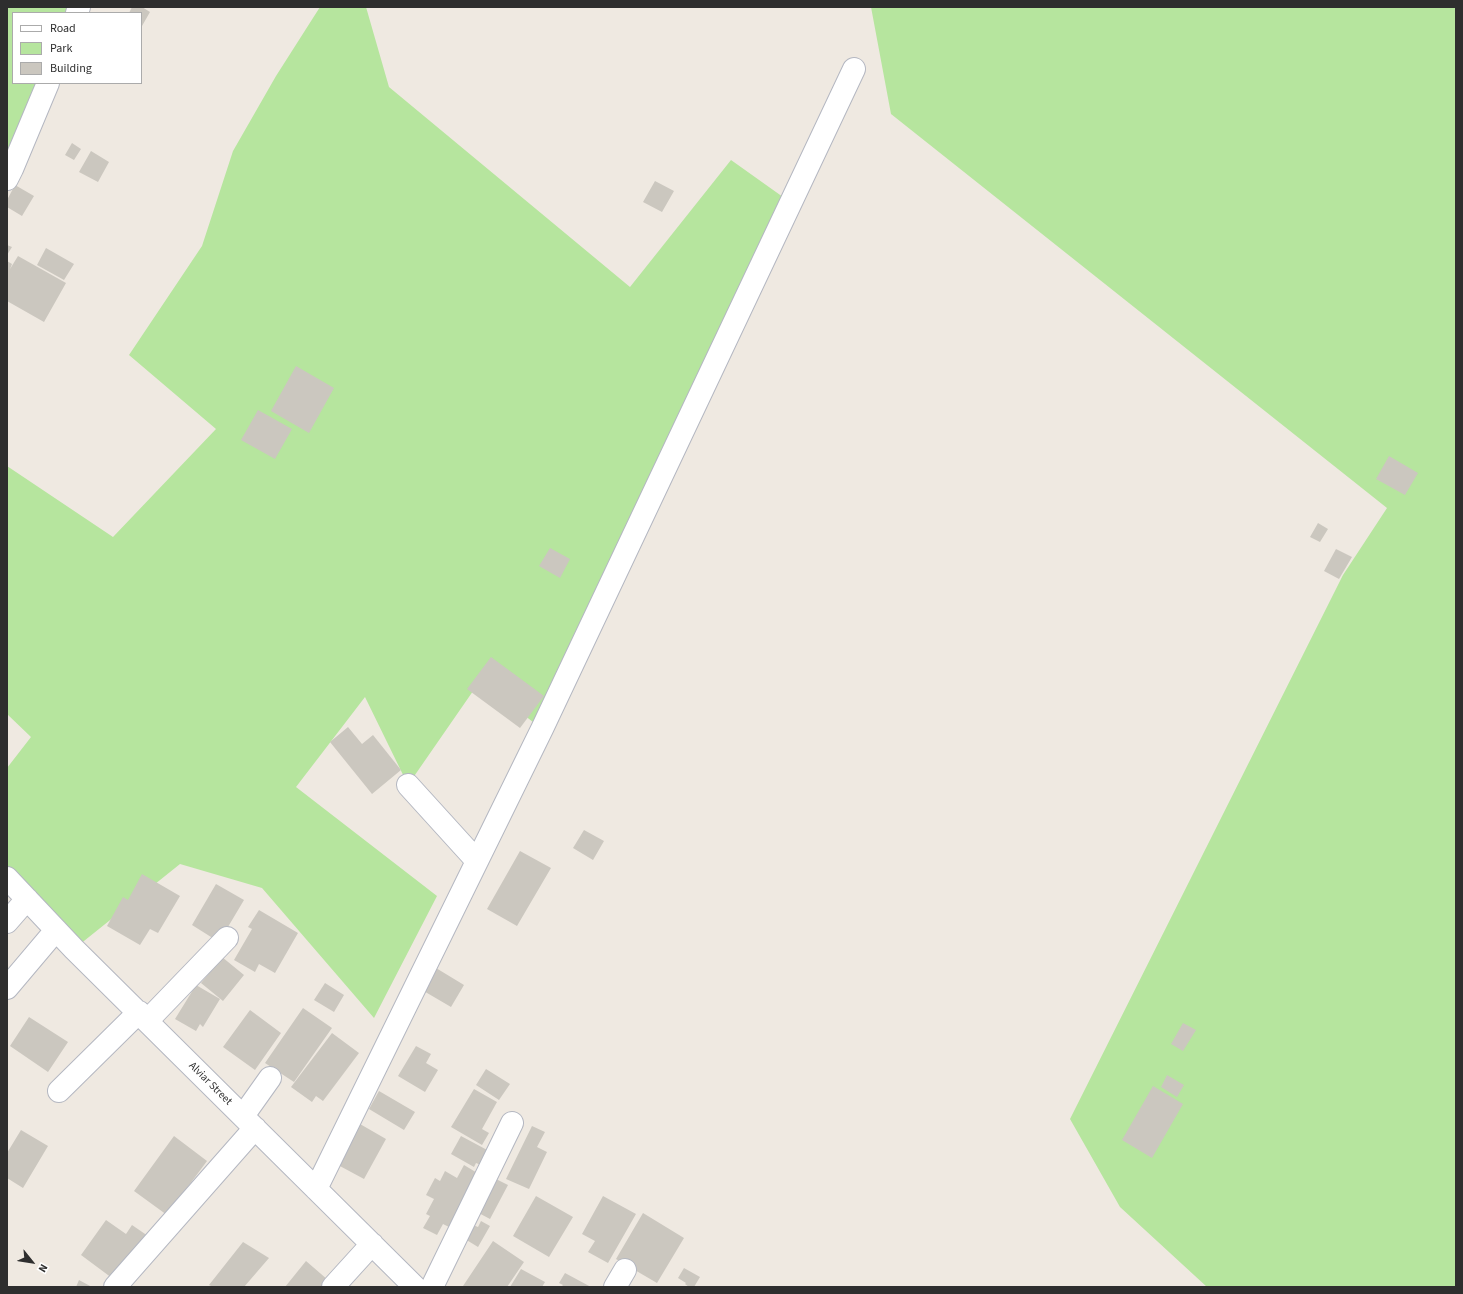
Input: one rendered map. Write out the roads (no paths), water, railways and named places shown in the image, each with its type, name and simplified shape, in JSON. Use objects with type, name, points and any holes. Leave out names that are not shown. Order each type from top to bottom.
[{"type":"street","points":[[316,1189],[542,729],[854,68]]},
{"type":"street","points":[[7,179],[48,84]]},
{"type":"street","points":[[408,785],[478,861]]},
{"type":"street","name":"Alviar Street","points":[[7,878],[56,930],[372,1244],[409,1285]]},
{"type":"street","points":[[7,922],[27,899]]},
{"type":"street","points":[[7,988],[56,930]]},
{"type":"street","points":[[59,1091],[143,1017],[227,938]]},
{"type":"street","points":[[115,1287],[249,1122],[270,1078]]},
{"type":"street","points":[[432,1287],[512,1123]]},
{"type":"street","points":[[332,1287],[372,1244]]}]
